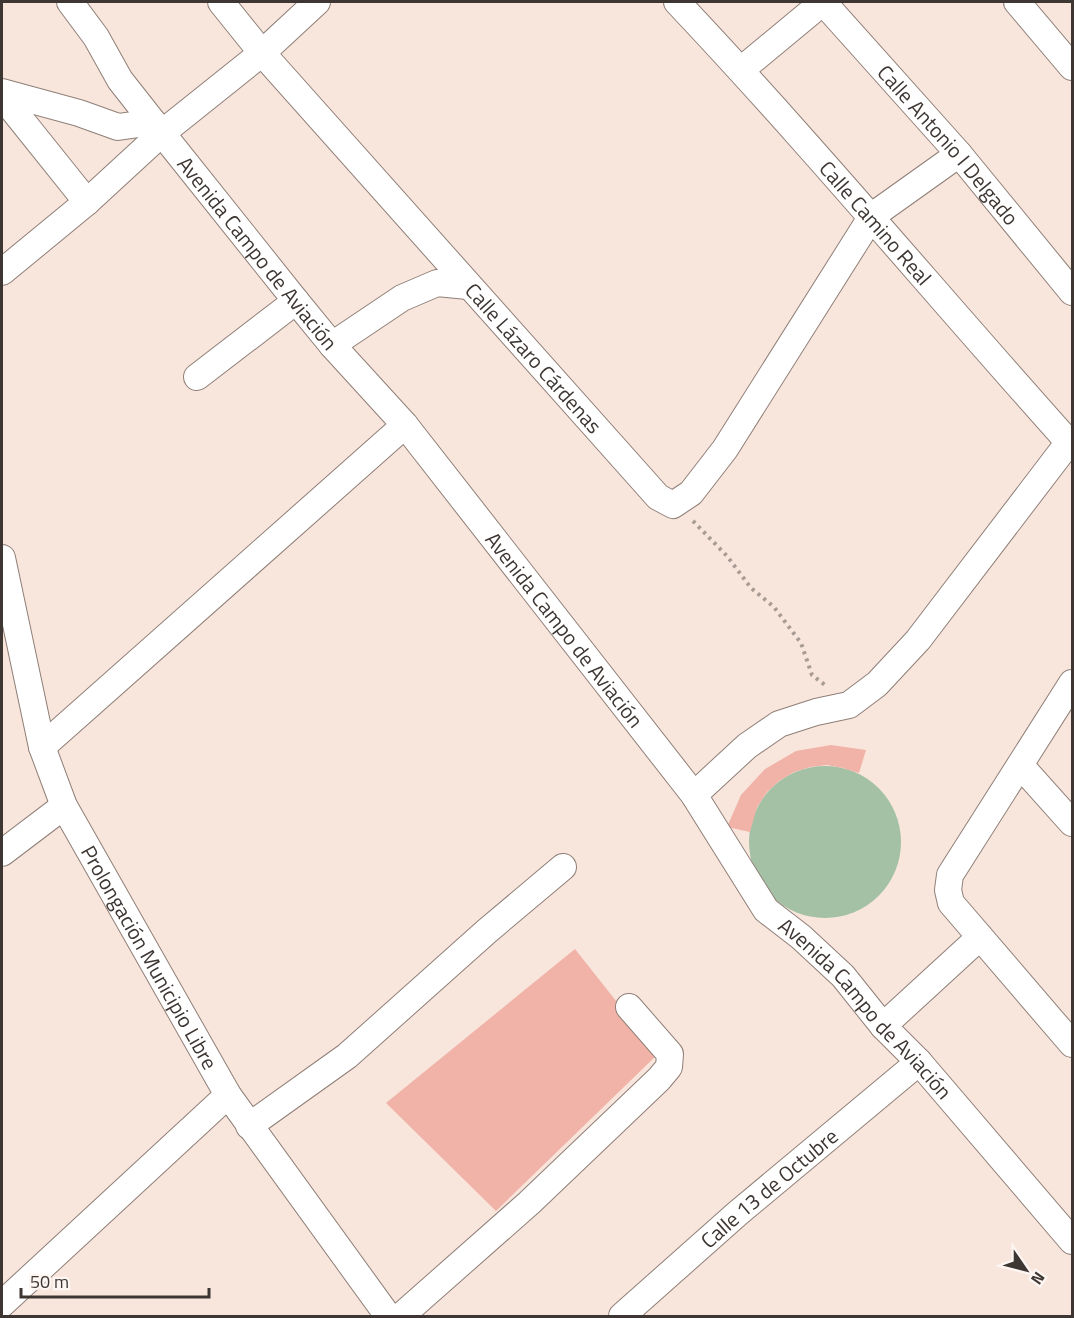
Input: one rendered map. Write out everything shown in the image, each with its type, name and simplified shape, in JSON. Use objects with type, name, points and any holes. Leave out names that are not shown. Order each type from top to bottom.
[{"type":"street","name":"Avenida Campo de Aviación","points":[[70,2],[96,37],[120,80],[332,345],[405,425],[694,795],[766,910],[801,937],[843,976],[883,1026],[919,1062],[1072,1241]]},
{"type":"street","name":"Calle Lázaro Cárdenas","points":[[221,2],[262,53],[468,286],[658,497],[673,505]]},
{"type":"street","points":[[2,272],[87,202],[158,128],[262,53],[317,2]]},
{"type":"street","name":"Calle Camino Real","points":[[677,2],[872,216],[1071,444]]},
{"type":"street","points":[[741,70],[823,2]]},
{"type":"street","name":"Calle Antonio I Delgado","points":[[823,2],[959,154],[1072,292]]},
{"type":"street","points":[[1017,2],[1072,67]]},
{"type":"street","points":[[2,94],[79,113],[118,127],[158,128]]},
{"type":"street","points":[[2,94],[87,202]]},
{"type":"street","points":[[673,505],[691,493],[725,449],[872,216],[959,154]]},
{"type":"street","points":[[332,345],[402,298],[437,283],[468,286]]},
{"type":"street","points":[[197,377],[296,301]]},
{"type":"street","points":[[42,747],[405,425]]},
{"type":"street","points":[[694,795],[747,746],[779,724],[816,712],[849,705],[877,684],[918,640],[1071,444]]},
{"type":"street","name":"Prolongación Municipio Libre","points":[[2,558],[42,747],[64,806],[228,1095],[388,1317]]},
{"type":"street","points":[[1072,683],[950,875],[948,890],[951,903],[1072,1044]]},
{"type":"street","points":[[1021,766],[1072,823]]},
{"type":"street","points":[[2,853],[64,806]]},
{"type":"street","points":[[249,1125],[347,1056],[563,867]]},
{"type":"street","points":[[883,1026],[980,937]]},
{"type":"street","points":[[401,1317],[529,1203],[669,1067],[670,1054],[629,1007]]},
{"type":"street","name":"Calle 13 de Octubre","points":[[622,1317],[738,1213],[919,1062]]},
{"type":"street","points":[[2,1304],[228,1095]]},
{"type":"path","points":[[673,505],[703,529],[751,588],[774,607],[801,643],[812,675],[849,705]]},
{"type":"green space","points":[[825,766],[840,767],[854,772],[879,788],[895,813],[900,827],[900,857],[895,871],[879,896],[854,912],[840,917],[825,918],[810,917],[796,912],[771,896],[755,871],[750,857],[749,842],[750,827],[755,813],[771,788],[796,772],[810,767]]},
{"type":"building","points":[[831,745],[866,750],[859,773],[827,765],[794,772],[767,792],[757,807],[750,832],[727,827],[741,795],[765,769],[796,751]]},
{"type":"building","points":[[575,949],[658,1054],[496,1211],[386,1103]]}]
